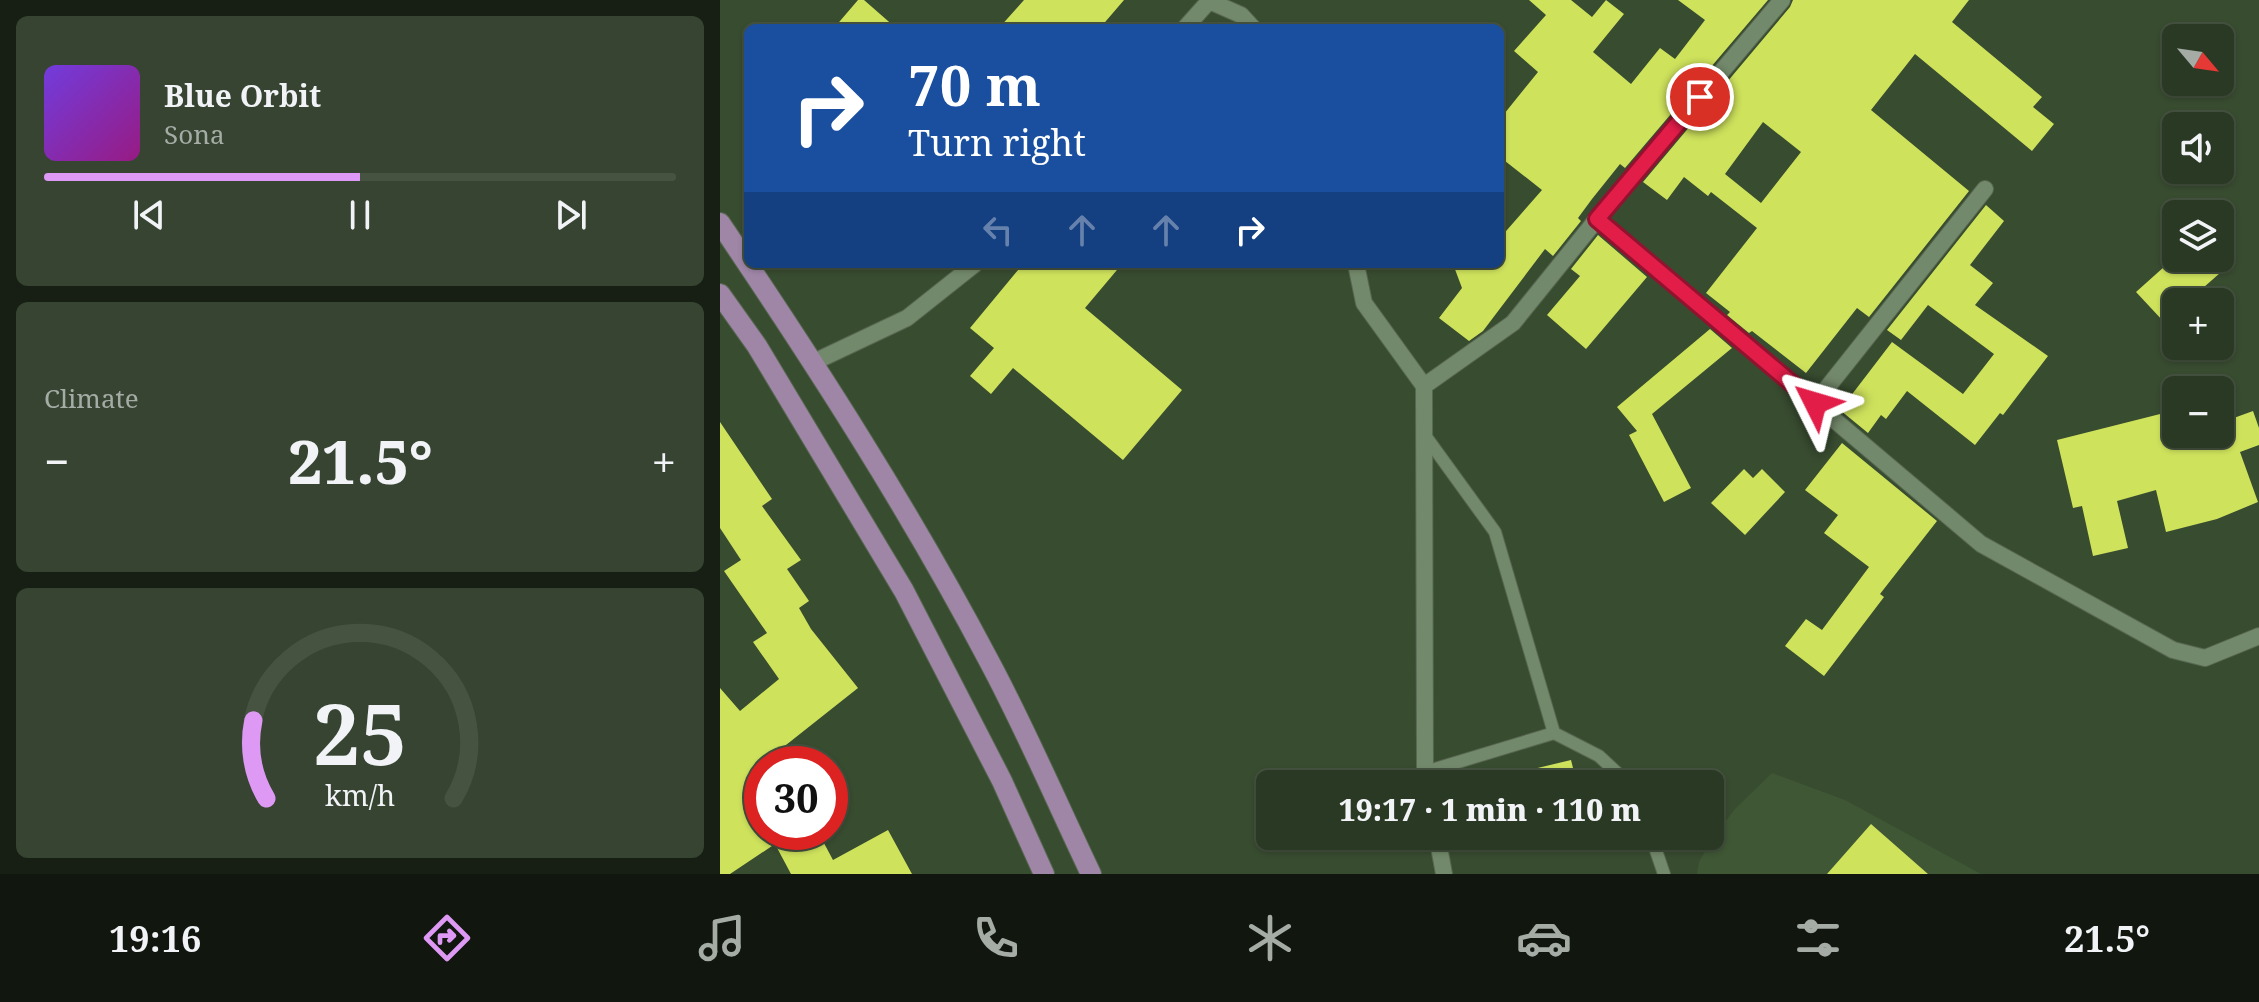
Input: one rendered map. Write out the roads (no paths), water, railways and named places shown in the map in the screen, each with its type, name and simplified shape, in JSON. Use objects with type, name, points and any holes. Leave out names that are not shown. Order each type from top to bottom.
[{"type":"main road","points":[[720,223],[744,258]]},
{"type":"main road","points":[[750,268],[814,362],[929,552],[991,663],[1091,874]]},
{"type":"main road","points":[[720,294],[757,346],[904,591],[1002,781],[1044,874]]},
{"type":"street","points":[[1188,24],[1209,0],[1241,15],[1249,24]]},
{"type":"street","points":[[1424,386],[1513,323],[1782,0]]},
{"type":"street","points":[[1815,403],[1985,189]]},
{"type":"street","points":[[1597,219],[1981,544],[2173,650],[2205,658],[2259,636]]},
{"type":"street","points":[[814,362],[907,318],[970,268]]},
{"type":"street","points":[[1357,268],[1364,303],[1424,386],[1426,770]]},
{"type":"street","points":[[1440,850],[1444,874]]},
{"type":"lane","points":[[1424,434],[1495,532],[1554,733]]},
{"type":"lane","points":[[1449,770],[1554,733],[1599,756],[1614,770]]},
{"type":"lane","points":[[1656,850],[1664,874]]}]
